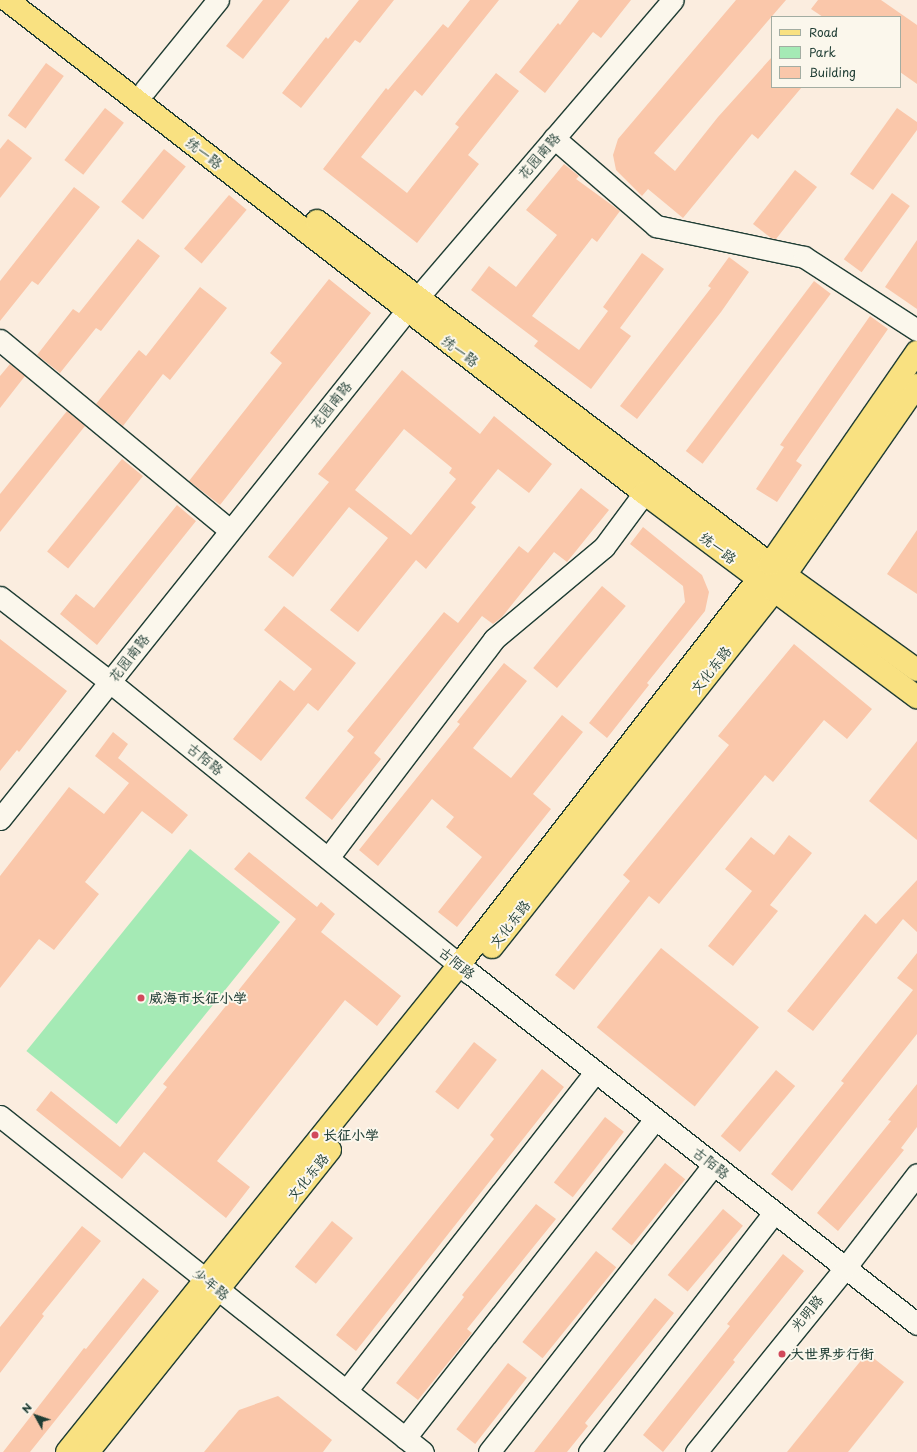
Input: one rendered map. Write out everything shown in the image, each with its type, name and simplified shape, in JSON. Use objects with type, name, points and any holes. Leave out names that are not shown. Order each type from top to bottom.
[{"type":"main road","name":"统一路","points":[[7,0],[772,577],[917,697]]},
{"type":"main road","name":"统一路","points":[[29,0],[412,304],[644,493],[917,670]]},
{"type":"main road","points":[[772,577],[917,352]]},
{"type":"main road","name":"文化东路","points":[[88,1452],[211,1284],[465,970],[772,577],[917,385]]},
{"type":"main road","points":[[68,1452],[211,1284]]},
{"type":"street","points":[[144,90],[218,0]]},
{"type":"street","name":"花园南路","points":[[0,819],[412,304],[673,0]]},
{"type":"street","points":[[554,138],[656,226],[804,256],[917,330]]},
{"type":"street","points":[[0,340],[230,530]]},
{"type":"street","points":[[328,858],[494,639],[604,547],[644,493]]},
{"type":"street","name":"古陌路","points":[[0,597],[110,682],[465,970],[917,1324]]},
{"type":"street","points":[[346,1391],[595,1072]]},
{"type":"street","name":"少年路","points":[[0,1116],[423,1452]]},
{"type":"street","points":[[405,1438],[655,1119]]},
{"type":"street","points":[[489,1452],[713,1165]]},
{"type":"street","name":"光明路","points":[[696,1452],[845,1268],[917,1174]]},
{"type":"street","points":[[589,1452],[774,1213]]},
{"type":"green space","points":[[190,849],[280,922],[117,1124],[26,1051]]},
{"type":"building","points":[[263,0],[290,0],[243,59],[226,46]]},
{"type":"building","points":[[359,0],[394,0],[360,43],[355,40],[301,108],[282,93],[326,37],[328,39]]},
{"type":"building","points":[[470,0],[499,0],[422,96],[415,90],[361,157],[407,193],[459,127],[455,124],[496,73],[519,91],[468,155],[479,164],[417,243],[323,169],[386,88],[388,90],[443,24],[448,28]]},
{"type":"building","points":[[579,0],[631,0],[601,38],[593,32],[545,93],[519,72],[558,23],[560,25]]},
{"type":"building","points":[[736,0],[786,0],[654,153],[675,171],[718,117],[771,58],[771,88],[801,88],[758,139],[752,134],[683,218],[648,189],[642,196],[616,170],[613,155],[618,139]]},
{"type":"building","points":[[818,0],[881,0],[917,25],[917,84],[901,73],[901,16],[822,16],[811,9]]},
{"type":"building","points":[[46,63],[64,76],[26,129],[8,116]]},
{"type":"building","points":[[105,108],[124,123],[83,175],[64,160]]},
{"type":"building","points":[[897,108],[917,122],[917,130],[873,190],[850,174]]},
{"type":"building","points":[[8,139],[32,158],[0,198],[0,149]]},
{"type":"building","points":[[164,149],[186,167],[143,219],[121,202]]},
{"type":"building","points":[[564,164],[579,176],[576,179],[620,211],[597,242],[592,238],[532,316],[579,350],[608,311],[603,307],[642,253],[664,269],[620,328],[631,336],[591,389],[534,346],[538,341],[471,290],[489,266],[516,287],[557,235],[526,210]]},
{"type":"building","points":[[795,170],[817,187],[776,239],[771,238],[753,224]]},
{"type":"building","points":[[74,187],[100,207],[38,285],[32,281],[0,321],[0,281]]},
{"type":"building","points":[[892,193],[910,206],[862,272],[844,259]]},
{"type":"building","points":[[229,195],[247,210],[202,263],[184,249]]},
{"type":"building","points":[[138,239],[160,256],[101,331],[96,328],[60,373],[37,355],[73,309],[79,313]]},
{"type":"building","points":[[917,240],[917,309],[885,287]]},
{"type":"building","points":[[729,257],[749,272],[721,312],[637,419],[620,406],[711,288],[708,286]]},
{"type":"building","points":[[329,279],[371,313],[220,505],[189,481],[282,363],[270,353]]},
{"type":"building","points":[[814,281],[831,294],[703,464],[686,451]]},
{"type":"building","points":[[200,287],[227,308],[170,380],[163,374],[123,426],[96,404],[139,350],[146,356]]},
{"type":"building","points":[[870,316],[888,329],[796,461],[802,465],[777,502],[756,489],[784,447],[780,445]]},
{"type":"building","points":[[10,364],[25,376],[0,408],[0,376]]},
{"type":"building","points":[[402,370],[480,434],[494,416],[552,464],[529,493],[498,469],[471,503],[476,507],[426,569],[416,560],[358,632],[330,610],[388,538],[349,507],[293,577],[268,557],[329,482],[318,474]],"holes":[[[404,429],[452,468],[449,473],[456,479],[411,535],[355,490]]]},
{"type":"building","points":[[67,411],[85,426],[0,532],[0,494]]},
{"type":"building","points":[[122,459],[143,476],[68,568],[47,551]]},
{"type":"building","points":[[581,488],[609,510],[567,562],[554,552],[502,617],[493,624],[482,616],[374,753],[381,759],[332,820],[305,798],[354,737],[347,731],[444,612],[458,623],[519,546],[528,553]]},
{"type":"building","points":[[177,505],[196,521],[97,645],[60,614],[76,594],[94,608]]},
{"type":"building","points":[[643,527],[702,575],[709,592],[705,611],[647,683],[649,685],[607,738],[589,723],[685,602],[683,586],[630,544]]},
{"type":"building","points":[[917,530],[917,594],[887,574]]},
{"type":"building","points":[[602,586],[626,606],[557,688],[533,668]]},
{"type":"building","points":[[284,606],[356,663],[318,711],[308,703],[261,761],[233,739],[280,680],[294,691],[312,669],[264,630]]},
{"type":"building","points":[[0,639],[67,691],[19,752],[17,750],[0,771]]},
{"type":"building","points":[[794,644],[872,709],[847,739],[824,720],[773,782],[765,775],[659,904],[649,896],[574,990],[555,975],[630,881],[623,875],[729,745],[718,736]]},
{"type":"building","points":[[504,663],[527,681],[473,748],[511,778],[562,715],[583,732],[533,794],[551,809],[457,927],[438,912],[482,857],[446,827],[454,817],[432,799],[378,866],[359,850],[460,724],[457,722]]},
{"type":"building","points":[[113,732],[128,744],[118,758],[188,815],[172,834],[142,811],[85,882],[99,894],[54,950],[39,939],[0,988],[0,876],[69,787],[104,814],[129,783],[95,756]]},
{"type":"building","points":[[917,741],[917,840],[869,801]]},
{"type":"building","points":[[789,835],[812,853],[770,905],[778,911],[733,966],[708,946],[752,891],[725,869],[751,837],[774,855]]},
{"type":"building","points":[[249,852],[317,907],[321,902],[335,914],[321,932],[401,996],[377,1026],[345,1000],[217,1161],[250,1187],[226,1218],[144,1152],[122,1179],[36,1110],[51,1091],[120,1147],[167,1087],[163,1084],[296,919],[234,869]]},
{"type":"building","points":[[917,880],[917,932],[903,919],[813,1031],[787,1011],[865,914],[876,924]]},
{"type":"building","points":[[661,948],[759,1027],[695,1107],[597,1027]]},
{"type":"building","points":[[917,953],[917,1034],[792,1191],[771,1174],[844,1083],[841,1081],[913,990],[897,978]]},
{"type":"building","points":[[474,1042],[497,1060],[458,1109],[435,1092]]},
{"type":"building","points":[[542,1069],[564,1087],[356,1351],[336,1335],[494,1139],[490,1135]]},
{"type":"building","points":[[776,1070],[795,1086],[740,1152],[721,1136]]},
{"type":"building","points":[[917,1084],[917,1127],[901,1148],[904,1150],[838,1231],[817,1213],[891,1121],[888,1120]]},
{"type":"building","points":[[605,1117],[624,1132],[573,1197],[554,1182]]},
{"type":"building","points":[[665,1163],[685,1179],[632,1245],[612,1229]]},
{"type":"building","points":[[536,1204],[556,1219],[467,1329],[472,1333],[418,1400],[396,1383],[464,1297],[462,1295]]},
{"type":"building","points":[[723,1209],[743,1226],[688,1292],[668,1275]]},
{"type":"building","points":[[332,1221],[353,1238],[316,1284],[295,1267]]},
{"type":"building","points":[[82,1226],[101,1241],[42,1314],[44,1316],[0,1373],[0,1327]]},
{"type":"building","points":[[596,1251],[616,1267],[543,1358],[522,1342]]},
{"type":"building","points":[[783,1254],[804,1271],[733,1360],[735,1362],[663,1452],[643,1435],[730,1326],[727,1324]]},
{"type":"building","points":[[143,1278],[159,1291],[30,1452],[3,1452],[84,1348],[86,1349]]},
{"type":"building","points":[[655,1298],[674,1313],[585,1423],[588,1426],[567,1452],[534,1452]]},
{"type":"building","points":[[867,1353],[904,1382],[848,1452],[787,1452]]},
{"type":"building","points":[[508,1363],[527,1378],[475,1444],[456,1429]]},
{"type":"building","points":[[278,1396],[332,1440],[323,1452],[204,1452],[239,1410]]},
{"type":"place","name":"威海市长征小学","points":[[141,998]]},
{"type":"place","name":"长征小学","points":[[315,1135]]},
{"type":"place","name":"大世界步行街","points":[[782,1354]]}]
